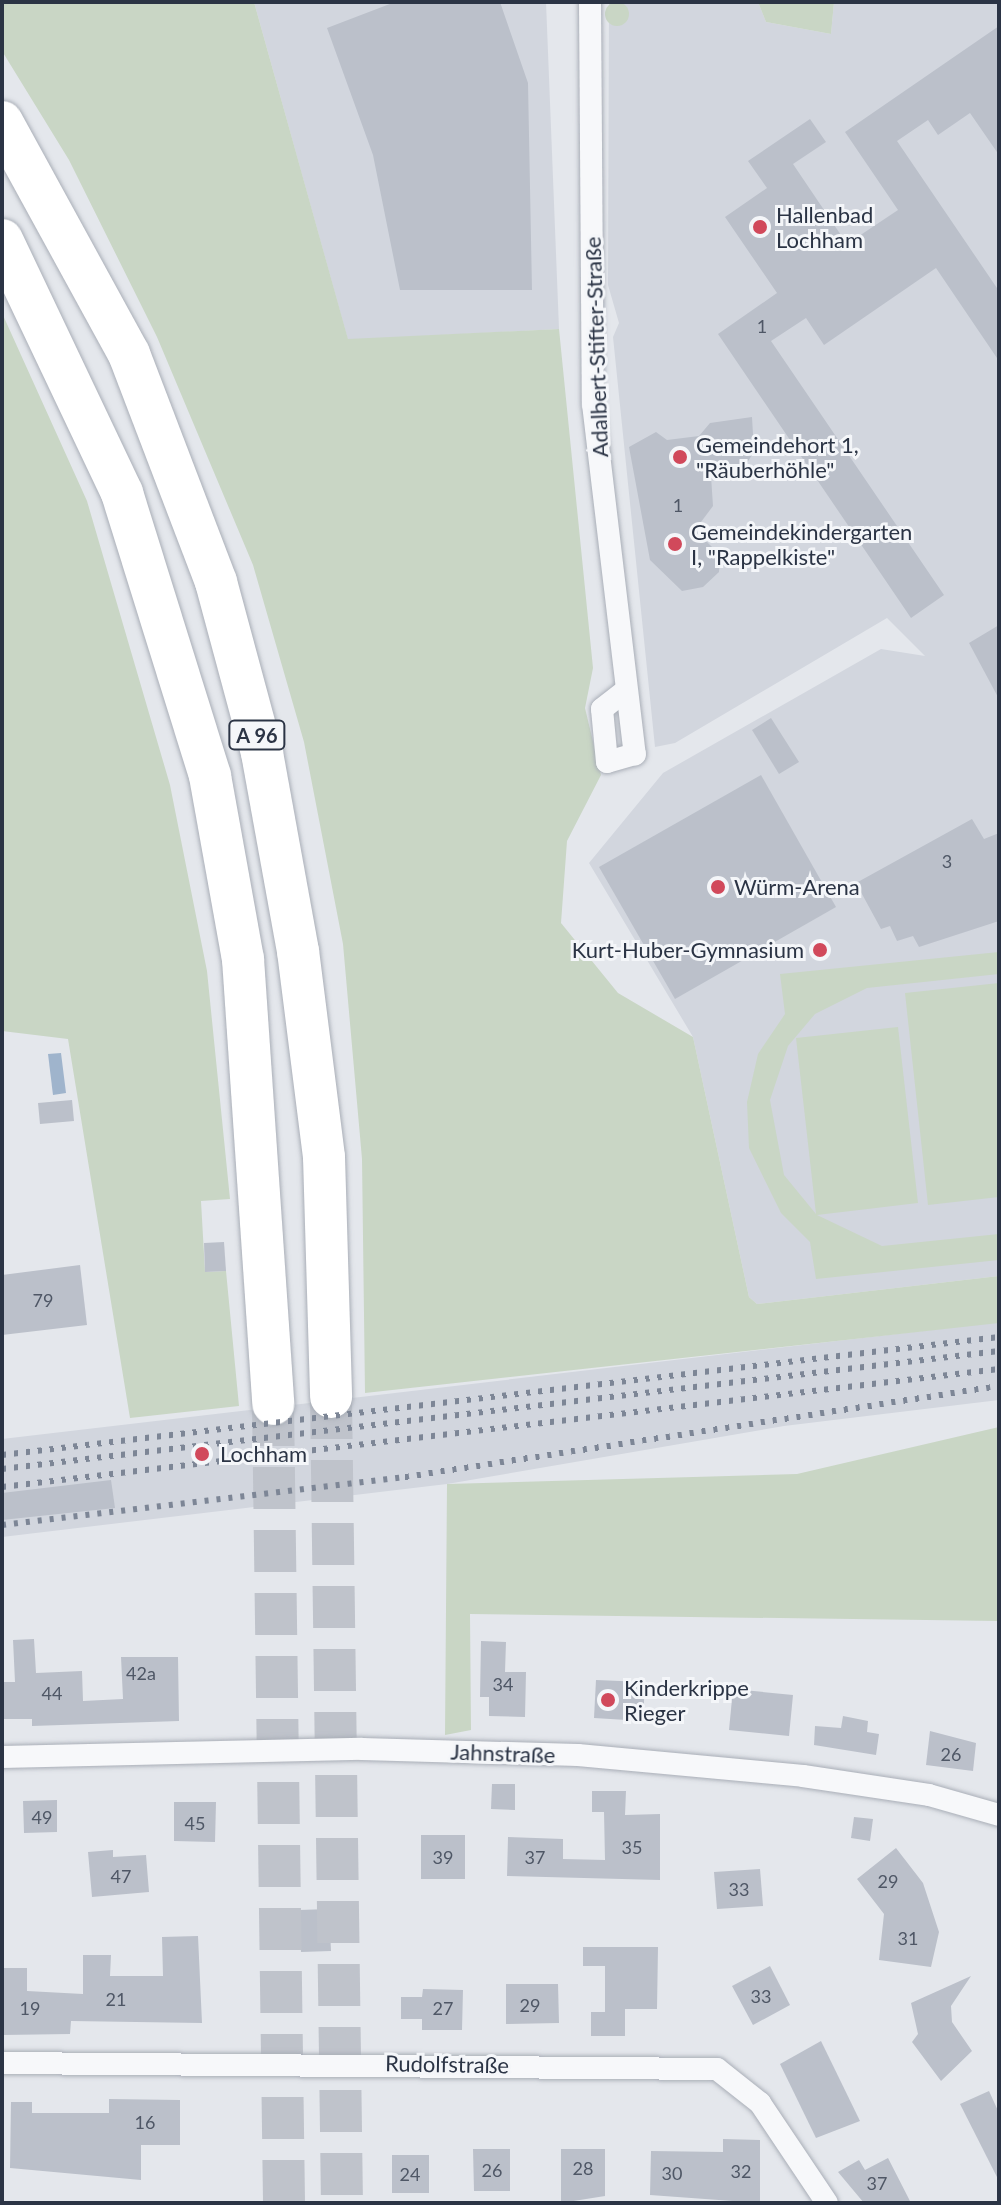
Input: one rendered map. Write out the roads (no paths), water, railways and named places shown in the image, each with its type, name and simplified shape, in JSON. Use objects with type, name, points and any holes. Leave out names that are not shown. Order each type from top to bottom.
[{"type":"highway","name":"A 96","points":[[2,122],[129,354],[216,582],[262,753],[298,951],[324,1157],[331,1397]]},
{"type":"highway","name":"A 96","points":[[2,240],[122,493],[210,776],[243,959],[273,1404]]},
{"type":"street","name":"Adalbert-Stifter-Straße","points":[[590,2],[593,404],[625,691]]},
{"type":"street","name":"Jahnstraße","points":[[2,1757],[362,1749],[578,1755],[803,1776],[929,1795],[999,1815]]},
{"type":"street","name":"Rudolfstraße","points":[[2,2063],[717,2069],[760,2103],[827,2203]]},
{"type":"water","points":[[61,1053],[66,1093],[53,1095],[48,1054]]},
{"type":"tunnel","points":[[331,1397],[342,2203]]},
{"type":"tunnel","points":[[273,1404],[284,2203]]},
{"type":"railway","points":[[2,1455],[999,1337]]},
{"type":"railway","points":[[2,1469],[999,1351]]},
{"type":"railway","points":[[2,1487],[999,1369]]},
{"type":"railway","points":[[2,1525],[405,1477],[999,1386]]},
{"type":"place","name":"Hallenbad Lochham","points":[[760,227]]},
{"type":"place","name":"Gemeindehort 1, \"Räuberhöhle\"","points":[[680,457]]},
{"type":"place","name":"Gemeindekindergarten I, \"Rappelkiste\"","points":[[675,544]]},
{"type":"place","name":"Würm-Arena","points":[[718,887]]},
{"type":"place","name":"Kurt-Huber-Gymnasium","points":[[820,950]]},
{"type":"place","name":"Lochham","points":[[202,1454]]},
{"type":"place","name":"Kinderkrippe Rieger","points":[[608,1700]]}]
